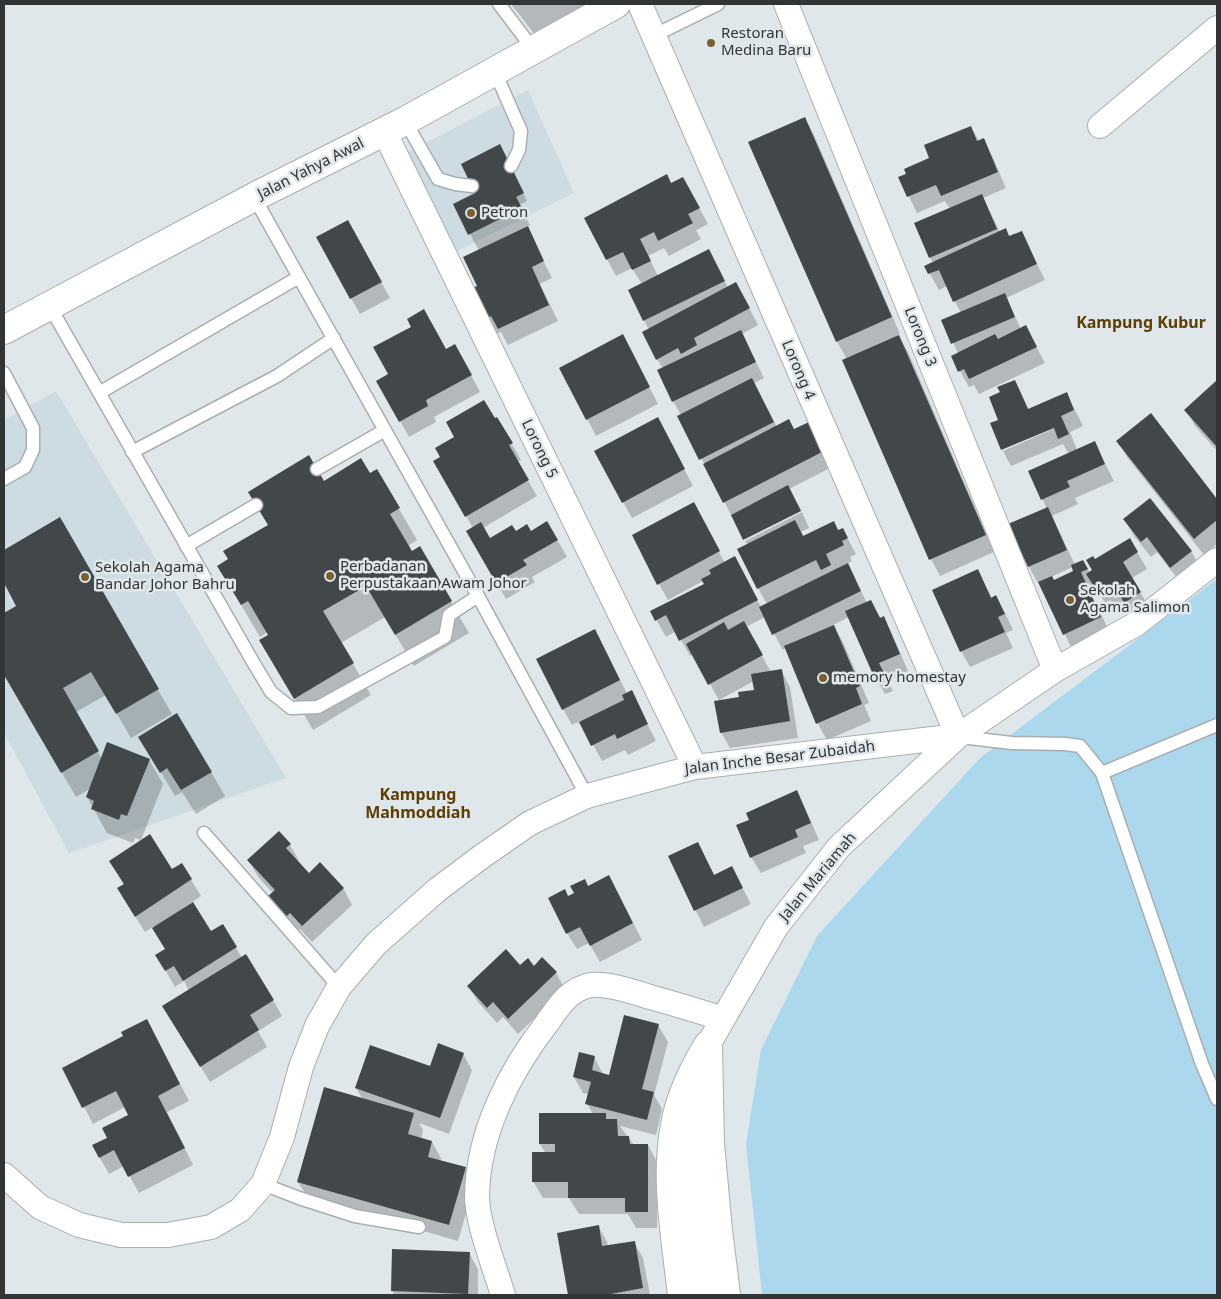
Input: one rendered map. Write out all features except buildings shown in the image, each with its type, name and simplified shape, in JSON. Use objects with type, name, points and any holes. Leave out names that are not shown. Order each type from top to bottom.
[{"type":"main road","name":"Jalan Yahya Awal","points":[[4,330],[254,197],[395,126],[616,4]]},
{"type":"main road","points":[[682,1295],[672,1196],[672,1150],[681,1102],[692,1072],[708,1045]]},
{"type":"main road","points":[[708,1045],[710,1144],[726,1295]]},
{"type":"street","name":"Lorong 4","points":[[640,4],[958,736]]},
{"type":"street","name":"Lorong 3","points":[[786,4],[1055,670]]},
{"type":"street","points":[[1100,126],[1217,28]]},
{"type":"street","name":"Lorong 5","points":[[395,126],[695,767]]},
{"type":"street","name":"Jalan Mariamah","points":[[702,1295],[689,1180],[693,1126],[708,1045],[776,927],[839,847],[958,736],[1055,670],[1136,624],[1217,560]]},
{"type":"street","name":"Jalan Inche Besar Zubaidah","points":[[4,1175],[40,1206],[79,1225],[122,1235],[168,1235],[211,1227],[240,1210],[263,1184],[282,1137],[301,1067],[314,1034],[339,987],[376,944],[444,885],[530,823],[587,796],[695,767],[958,736]]},
{"type":"street","points":[[503,1295],[481,1224],[477,1198],[479,1172],[486,1141],[499,1103],[513,1072],[528,1047],[568,995],[577,989],[592,985],[610,987],[628,990],[723,1018]]},
{"type":"lane","points":[[499,4],[533,49]]},
{"type":"lane","points":[[653,36],[718,4]]},
{"type":"lane","points":[[495,72],[521,131],[519,150],[511,166]]},
{"type":"lane","points":[[395,126],[438,179],[472,186]]},
{"type":"lane","points":[[254,197],[478,596],[587,796]]},
{"type":"lane","points":[[99,394],[299,277]]},
{"type":"lane","points":[[49,305],[271,692],[292,708],[318,707],[445,637],[449,615],[478,596]]},
{"type":"lane","points":[[132,452],[277,376],[334,338]]},
{"type":"lane","points":[[4,374],[33,428],[33,450],[25,467],[4,479]]},
{"type":"lane","points":[[317,469],[385,430]]},
{"type":"lane","points":[[186,546],[256,505]]},
{"type":"lane","points":[[1102,773],[1217,725]]},
{"type":"lane","points":[[958,736],[1012,743],[1080,746],[1102,773],[1202,1064],[1217,1099]]},
{"type":"lane","points":[[204,833],[339,987]]},
{"type":"lane","points":[[263,1184],[298,1198],[355,1216],[419,1227]]},
{"type":"shaded area","points":[[528,90],[574,193],[455,252],[406,153]]},
{"type":"shaded area","name":"Sekolah Agama Bandar Johor Bahru","points":[[56,391],[286,778],[69,853],[4,733],[4,420]]},
{"type":"shaded area","points":[[1217,579],[1217,1295],[762,1295],[746,1144],[761,1050],[817,936],[980,758]]},
{"type":"place","name":"Restoran Medina Baru","points":[[711,43]]},
{"type":"place","name":"Petron","points":[[471,213]]},
{"type":"place","name":"Perbadanan Perpustakaan Awam Johor","points":[[330,576]]},
{"type":"place","name":"Sekolah Agama Bandar Johor Bahru","points":[[85,577]]},
{"type":"place","name":"Sekolah Agama Salimon","points":[[1070,600]]},
{"type":"place","name":"memory homestay","points":[[823,678]]},
{"type":"district","name":"Kampung Kubur","points":[[1141,323]]},
{"type":"district","name":"Kampung Mahmoddiah","points":[[418,804]]}]
